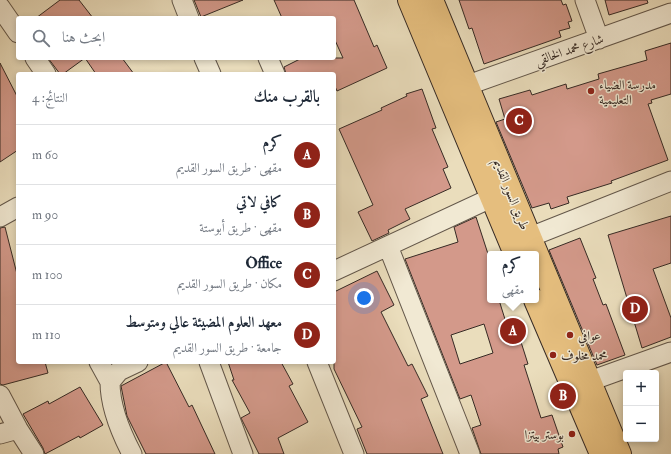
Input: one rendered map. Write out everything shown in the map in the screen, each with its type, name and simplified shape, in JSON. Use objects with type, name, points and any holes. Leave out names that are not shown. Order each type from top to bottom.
[{"type":"main road","name":"طريق السور القديم","points":[[409,0],[514,251]]},
{"type":"main road","name":"طريق السور القديم","points":[[432,0],[535,251]]},
{"type":"main road","name":"طريق السور القديم","points":[[539,263],[581,384]]},
{"type":"main road","name":"طريق السور القديم","points":[[537,303],[620,454]]},
{"type":"main road","points":[[581,384],[600,454]]},
{"type":"street","points":[[182,0],[188,16]]},
{"type":"street","points":[[585,0],[599,39]]},
{"type":"street","points":[[0,7],[16,30]]},
{"type":"street","name":"شارع محمد الخالقي","points":[[468,85],[671,13]]},
{"type":"street","points":[[36,60],[45,72]]},
{"type":"street","points":[[205,60],[210,72]]},
{"type":"street","points":[[269,60],[274,72]]},
{"type":"street","points":[[530,237],[671,181]]},
{"type":"street","points":[[336,270],[491,198]]},
{"type":"street","points":[[0,217],[16,208]]},
{"type":"street","points":[[388,246],[470,454]]},
{"type":"street","points":[[581,384],[671,352]]},
{"type":"street","points":[[100,364],[110,382],[111,395],[117,418],[132,454]]},
{"type":"street","points":[[110,382],[120,371],[134,364]]},
{"type":"street","points":[[210,364],[243,454]]},
{"type":"street","points":[[318,364],[354,454]]},
{"type":"street","points":[[0,395],[18,429],[34,454]]},
{"type":"street","points":[[0,434],[18,429]]},
{"type":"building","points":[[60,0],[79,0],[91,16],[39,16]]},
{"type":"building","points":[[194,0],[243,0],[203,16],[201,16]]},
{"type":"building","points":[[274,0],[354,0],[374,47],[377,45],[387,68],[337,91],[336,72],[285,72],[284,67],[298,60],[336,60],[336,58],[343,58],[336,42],[336,16],[281,16]]},
{"type":"building","points":[[459,0],[561,0],[563,5],[566,4],[572,21],[568,22],[570,28],[559,31],[561,37],[484,64],[472,28],[469,29]]},
{"type":"building","points":[[605,0],[647,0],[648,3],[609,15]]},
{"type":"building","points":[[671,43],[671,94],[651,100],[652,103],[648,104],[668,160],[611,181],[612,183],[567,197],[569,203],[551,209],[549,203],[532,208],[496,122],[505,119],[499,99],[530,90],[532,95],[566,84],[567,89],[599,79],[598,74],[647,60],[645,51]]},
{"type":"building","points":[[50,60],[82,60],[66,72],[58,72]]},
{"type":"building","points":[[86,60],[124,60],[132,72],[95,72]]},
{"type":"building","points":[[0,63],[16,94],[16,151],[0,162]]},
{"type":"building","points":[[422,89],[436,128],[432,129],[448,167],[443,169],[451,188],[405,209],[410,219],[388,230],[389,233],[372,241],[358,212],[373,205],[339,129],[382,110],[381,108],[407,96],[406,94]]},
{"type":"building","points":[[671,216],[671,263],[653,269],[671,318],[671,337],[642,348],[608,235]]},
{"type":"building","points":[[476,217],[487,251],[487,303],[500,303],[513,345],[521,342],[528,364],[524,365],[541,418],[552,415],[563,447],[558,449],[559,454],[481,454],[472,428],[481,425],[471,395],[460,399],[405,259],[458,242],[454,227]],"holes":[[[484,324],[493,353],[460,364],[451,335]]]},
{"type":"building","points":[[5,227],[16,270],[16,364],[46,364],[48,373],[3,385],[0,384],[0,228]]},
{"type":"building","points":[[580,238],[596,278],[593,279],[603,305],[606,304],[625,355],[597,365],[549,250]]},
{"type":"building","points":[[377,271],[394,305],[381,312],[408,366],[412,364],[428,396],[421,399],[443,454],[367,454],[357,429],[362,427],[334,369],[334,364],[336,364],[336,291]]},
{"type":"building","points":[[162,364],[167,364],[189,407],[192,405],[215,454],[146,454],[127,416],[121,386]]},
{"type":"building","points":[[229,364],[282,364],[293,384],[289,386],[308,422],[278,438],[284,454],[259,454],[241,418],[250,413],[232,380],[234,380]]},
{"type":"building","points":[[80,387],[103,425],[80,438],[79,436],[45,454],[23,414],[48,401],[49,404]]},
{"type":"place","name":"مدرسة الضياء التعليمية","points":[[591,91]]},
{"type":"place","name":"Office","points":[[519,121]]},
{"type":"place","name":"معهد العلوم المضيئة عالي ومتوسط","points":[[635,309]]},
{"type":"place","name":"كرم","points":[[513,331]]},
{"type":"place","name":"عوافي","points":[[570,335]]},
{"type":"place","name":"محمد مخلوف","points":[[553,355]]},
{"type":"place","name":"كافي لاتي","points":[[563,396]]},
{"type":"place","name":"بوستر بيتزا","points":[[572,434]]}]
